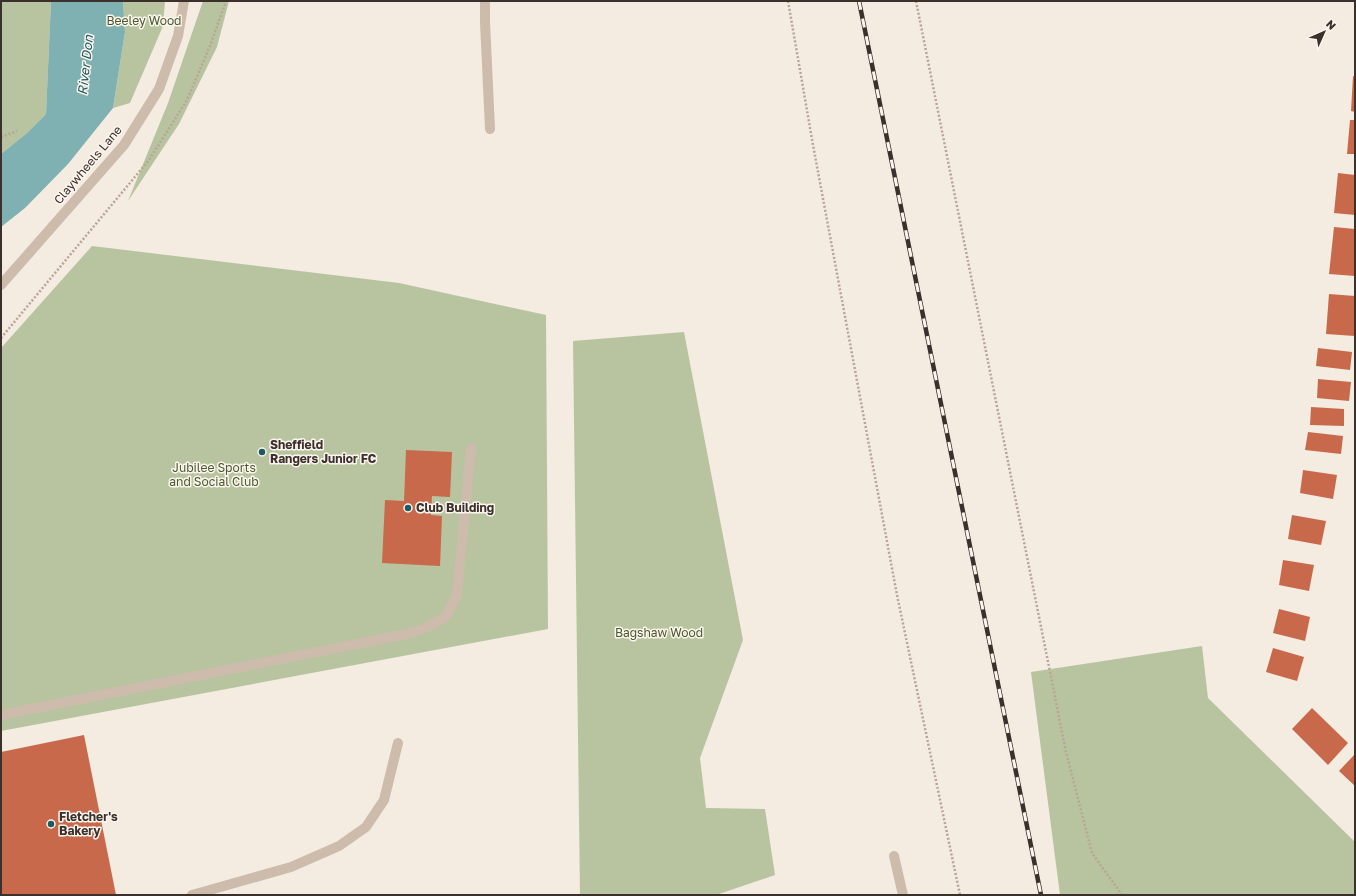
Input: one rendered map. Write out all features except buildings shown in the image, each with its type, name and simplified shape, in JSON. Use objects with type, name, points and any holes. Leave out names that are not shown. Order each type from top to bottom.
[{"type":"street","name":"Claywheels Lane","points":[[1,285],[124,145],[159,89],[178,36],[184,1]]},
{"type":"street","points":[[485,1],[490,129]]},
{"type":"street","points":[[1,715],[402,635],[423,629],[446,617],[457,594],[471,448]]},
{"type":"street","points":[[192,895],[291,867],[339,846],[366,827],[384,800],[398,743]]},
{"type":"street","points":[[894,856],[903,895]]},
{"type":"path","points":[[1,338],[149,160],[187,100],[210,46],[226,1]]},
{"type":"path","points":[[788,1],[813,146],[895,588],[960,895]]},
{"type":"path","points":[[916,1],[1066,752],[1092,853],[1122,895]]},
{"type":"path","points":[[1,137],[17,131]]},
{"type":"green space","points":[[1,1],[51,1],[46,114],[27,133],[1,154]]},
{"type":"green space","name":"Beeley Wood","points":[[123,1],[165,1],[163,26],[130,103],[113,108],[125,32]]},
{"type":"green space","points":[[203,1],[229,1],[217,47],[179,124],[128,201],[168,103]]},
{"type":"green space","name":"Jubilee Sports and Social Club","points":[[92,246],[399,283],[546,315],[548,629],[1,731],[1,348]]},
{"type":"green space","name":"Bagshaw Wood","points":[[684,332],[743,640],[700,758],[706,808],[765,809],[775,875],[716,895],[580,895],[573,341]]},
{"type":"green space","points":[[1202,646],[1208,698],[1355,842],[1355,895],[1060,895],[1031,672]]},
{"type":"water","name":"River Don","points":[[51,1],[123,1],[125,32],[113,108],[68,164],[25,208],[1,227],[1,154],[27,133],[46,114]]},
{"type":"railway","points":[[859,1],[1041,895]]},
{"type":"place","name":"Sheffield Rangers Junior FC","points":[[262,452]]},
{"type":"place","name":"Club Building","points":[[408,508]]},
{"type":"place","name":"Fletcher's Bakery","points":[[51,824]]}]
